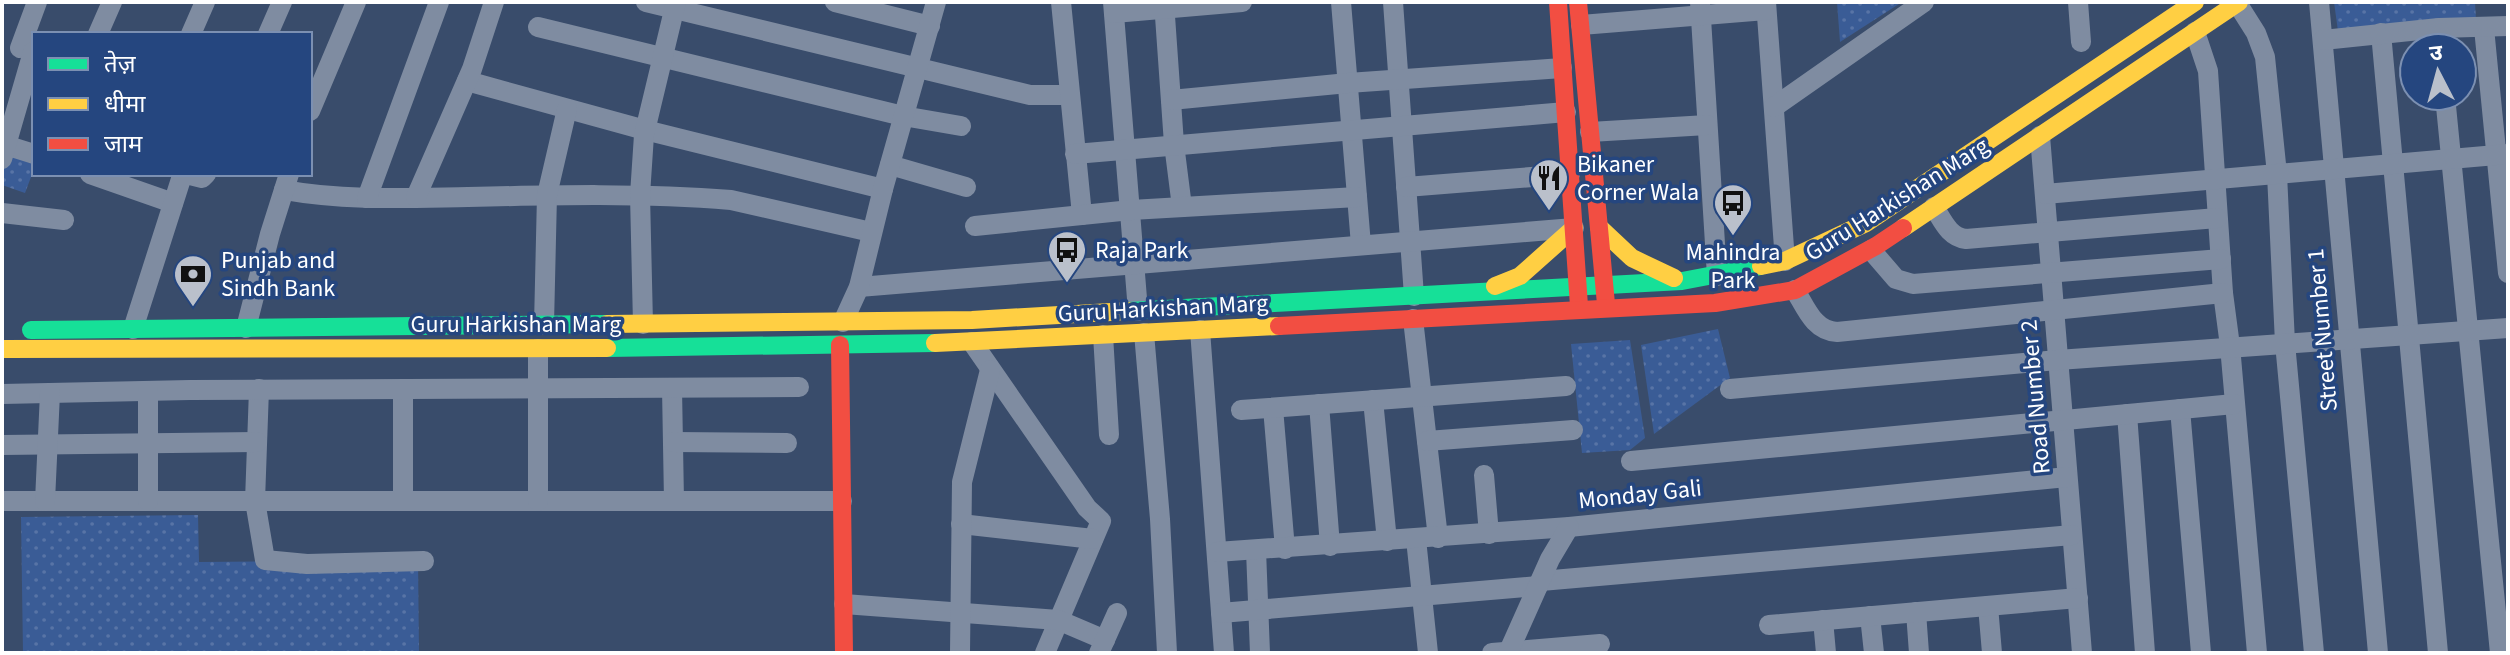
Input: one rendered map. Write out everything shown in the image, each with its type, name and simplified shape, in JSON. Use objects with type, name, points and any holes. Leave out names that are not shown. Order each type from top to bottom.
[{"type":"main road","points":[[1558,2],[1580,310]]},
{"type":"main road","points":[[1578,2],[1606,309]]},
{"type":"main road","name":"Guru Harkishan Marg","points":[[14,330],[972,320],[1604,286],[1717,276],[1785,261],[1866,223],[2195,2]]},
{"type":"main road","name":"Guru Harkishan Marg","points":[[2,349],[538,349],[972,342],[1715,303],[1795,290],[1871,250],[2238,3]]},
{"type":"main road","points":[[1599,227],[1623,253],[1647,269],[1682,281]]},
{"type":"main road","points":[[1475,293],[1520,276],[1574,228]]},
{"type":"main road","points":[[819,322],[820,344]]},
{"type":"main road","points":[[844,653],[842,501],[847,322]]},
{"type":"street","points":[[32,154],[4,149],[22,49],[37,2]]},
{"type":"street","points":[[99,32],[112,2]]},
{"type":"street","points":[[192,32],[205,2]]},
{"type":"street","points":[[269,32],[282,2]]},
{"type":"street","points":[[312,106],[356,2]]},
{"type":"street","points":[[367,198],[439,2]]},
{"type":"street","points":[[416,197],[467,81],[494,2]]},
{"type":"street","points":[[646,2],[675,5],[1030,95],[1068,95]]},
{"type":"street","points":[[835,2],[930,26]]},
{"type":"street","points":[[847,322],[936,2]]},
{"type":"street","points":[[1061,2],[1082,215]]},
{"type":"street","points":[[1138,311],[1113,8],[1240,2]]},
{"type":"street","points":[[1341,2],[1361,245]]},
{"type":"street","points":[[1393,2],[1414,296]]},
{"type":"street","points":[[1774,107],[1924,2]]},
{"type":"street","points":[[2078,2],[2081,42]]},
{"type":"street","name":"Street Number 1","points":[[2319,2],[2378,653]]},
{"type":"street","points":[[2238,3],[2256,33],[2265,57],[2277,174],[2285,343],[2314,653]]},
{"type":"street","points":[[643,324],[640,195],[645,130],[675,5]]},
{"type":"street","points":[[1164,5],[1182,207]]},
{"type":"street","points":[[1581,25],[1701,9],[1766,6],[1785,261]]},
{"type":"street","points":[[1701,9],[1717,276]]},
{"type":"street","points":[[2466,32],[2508,26]]},
{"type":"street","points":[[538,27],[903,116],[961,126]]},
{"type":"street","points":[[2484,28],[2502,155],[2508,273]]},
{"type":"street","points":[[2195,32],[2208,71],[2223,293],[2257,653]]},
{"type":"street","points":[[2323,40],[2381,33],[2398,34]]},
{"type":"street","points":[[2381,33],[2438,653]]},
{"type":"street","points":[[1171,100],[1348,83],[1562,68]]},
{"type":"street","points":[[467,81],[645,130],[883,189]]},
{"type":"street","points":[[544,325],[547,195],[567,109]]},
{"type":"street","points":[[1075,154],[1566,112]]},
{"type":"street","points":[[2447,112],[2500,653]]},
{"type":"street","points":[[1590,132],[1707,125]]},
{"type":"street","name":"Road Number 2","points":[[2040,136],[2082,653]]},
{"type":"street","points":[[2045,194],[2502,155]]},
{"type":"street","points":[[890,165],[966,187]]},
{"type":"street","points":[[1406,187],[1570,174]]},
{"type":"street","points":[[102,176],[136,182],[173,203]]},
{"type":"street","points":[[133,329],[183,176]]},
{"type":"street","points":[[246,328],[287,182],[338,198],[640,195],[731,200],[871,232]]},
{"type":"street","points":[[975,226],[1131,210],[1357,197]]},
{"type":"street","points":[[1934,207],[1950,233],[1958,238],[2217,218]]},
{"type":"street","points":[[2,213],[64,220]]},
{"type":"street","points":[[859,287],[1574,228]]},
{"type":"street","points":[[1871,250],[1896,279],[1913,284],[2221,259]]},
{"type":"street","points":[[1795,290],[1818,326],[1826,332],[2223,293]]},
{"type":"street","points":[[1413,319],[1438,538]]},
{"type":"street","points":[[1730,389],[2230,346],[2508,328]]},
{"type":"street","points":[[1200,330],[1224,653]]},
{"type":"street","points":[[1144,333],[1160,519],[1167,653]]},
{"type":"street","points":[[1103,335],[1109,435]]},
{"type":"street","points":[[972,342],[1087,508],[1101,521],[1045,653]]},
{"type":"street","points":[[538,349],[538,501]]},
{"type":"street","points":[[960,653],[962,482],[990,370]]},
{"type":"street","points":[[1241,410],[1566,386]]},
{"type":"street","points":[[2,394],[259,389],[799,387]]},
{"type":"street","points":[[672,388],[674,501]]},
{"type":"street","points":[[259,389],[255,501],[265,560],[307,564],[424,561]]},
{"type":"street","points":[[403,389],[403,501]]},
{"type":"street","points":[[148,391],[148,501]]},
{"type":"street","points":[[45,501],[50,393]]},
{"type":"street","points":[[1373,400],[1387,541]]},
{"type":"street","points":[[1319,404],[1330,546]]},
{"type":"street","points":[[1631,461],[2234,404]]},
{"type":"street","points":[[1273,408],[1285,549]]},
{"type":"street","points":[[2180,409],[2201,653]]},
{"type":"street","points":[[2127,414],[2145,653]]},
{"type":"street","points":[[1427,441],[1573,430]]},
{"type":"street","points":[[2,445],[257,442]]},
{"type":"street","points":[[673,442],[787,443]]},
{"type":"street","points":[[1484,475],[1489,534]]},
{"type":"street","name":"Monday Gali","points":[[1217,552],[1569,527],[2067,477]]},
{"type":"street","points":[[2,501],[842,501]]},
{"type":"street","points":[[961,524],[1093,539]]},
{"type":"street","points":[[1503,653],[1569,527]]},
{"type":"street","points":[[1221,613],[2072,535]]},
{"type":"street","points":[[1416,539],[1428,653]]},
{"type":"street","points":[[1256,550],[1260,653]]},
{"type":"street","points":[[1769,625],[2078,598]]},
{"type":"street","points":[[844,604],[1058,620],[1102,647],[1117,613]]},
{"type":"street","points":[[1988,606],[1992,653]]},
{"type":"street","points":[[1916,612],[1919,653]]},
{"type":"street","points":[[1870,616],[1874,653]]},
{"type":"street","points":[[1823,620],[1826,653]]},
{"type":"street","points":[[1503,653],[1562,650],[1600,644]]},
{"type":"shaded area","points":[[1837,2],[1902,2],[1840,42]]},
{"type":"shaded area","points":[[2334,2],[2475,2],[2476,20],[2338,31]]},
{"type":"shaded area","points":[[8,150],[32,159],[32,174],[25,193],[2,185],[2,167]]},
{"type":"shaded area","points":[[1718,329],[1730,378],[1654,434],[1641,345]]},
{"type":"shaded area","points":[[1630,340],[1645,438],[1630,450],[1582,453],[1571,344]]},
{"type":"shaded area","points":[[198,515],[199,562],[418,560],[419,653],[23,653],[21,517]]},
{"type":"traffic: fast","points":[[1128,311],[1682,281],[1761,266]]},
{"type":"traffic: fast","points":[[31,330],[607,324]]},
{"type":"traffic: fast","points":[[607,348],[935,343]]},
{"type":"traffic: slow","points":[[1761,266],[1785,261],[1866,223],[2195,2]]},
{"type":"traffic: slow","points":[[1903,228],[2239,2]]},
{"type":"traffic: slow","points":[[1599,227],[1632,258],[1674,278]]},
{"type":"traffic: slow","points":[[1495,286],[1520,276],[1574,228]]},
{"type":"traffic: slow","points":[[607,324],[972,320],[1128,311]]},
{"type":"traffic: slow","points":[[935,343],[1279,326]]},
{"type":"traffic: slow","points":[[2,349],[607,348]]},
{"type":"traffic: jam","points":[[1558,2],[1579,306]]},
{"type":"traffic: jam","points":[[1578,2],[1606,304]]},
{"type":"traffic: jam","points":[[1279,326],[1715,303],[1795,290],[1903,228]]},
{"type":"traffic: jam","points":[[840,345],[844,653]]},
{"type":"place","name":"Bikaner Corner Wala","points":[[1549,212]]},
{"type":"place","name":"Mahindra Park","points":[[1733,237]]},
{"type":"place","name":"Raja Park","points":[[1067,284]]},
{"type":"place","name":"Punjab and Sindh Bank","points":[[193,308]]}]
